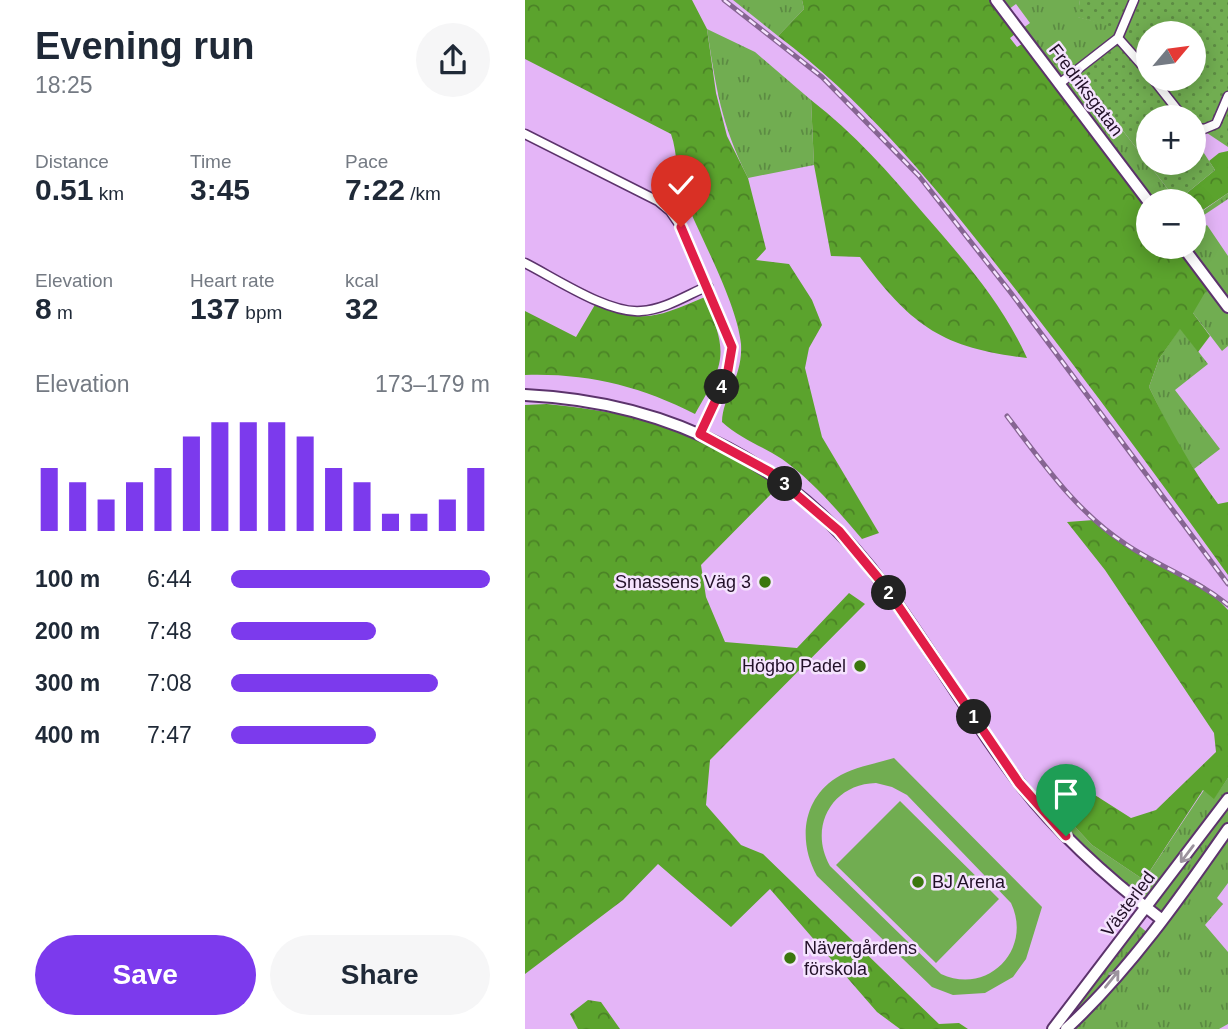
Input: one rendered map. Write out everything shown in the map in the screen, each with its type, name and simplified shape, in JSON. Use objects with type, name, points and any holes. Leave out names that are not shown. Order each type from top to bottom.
[{"type":"street","name":"Fredriksgatan","points":[[996,0],[1140,189]]},
{"type":"street","points":[[1059,85],[1118,38],[1134,0]]},
{"type":"street","points":[[1118,38],[1136,58]]},
{"type":"street","points":[[1162,91],[1174,105]]},
{"type":"street","points":[[1206,128],[1216,124],[1228,96]]},
{"type":"street","points":[[525,134],[664,206],[681,227],[729,338],[732,355],[727,376],[700,434]]},
{"type":"street","points":[[1192,259],[1228,307]]},
{"type":"street","points":[[525,263],[591,297],[632,312],[652,309],[708,286]]},
{"type":"street","points":[[525,395],[581,399],[627,408],[700,434],[770,472],[839,531],[884,585],[1039,808],[1091,861],[1161,919]]},
{"type":"street","name":"Västerled","points":[[1053,1029],[1228,799]]},
{"type":"street","name":"Västerled","points":[[1066,1029],[1093,1003],[1161,919],[1228,829]]},
{"type":"green space","points":[[525,0],[692,0],[707,29],[716,93],[727,136],[748,178],[766,249],[756,260],[789,264],[812,300],[822,325],[809,348],[805,368],[822,437],[879,533],[862,539],[804,476],[722,422],[741,356],[738,327],[725,288],[682,192],[671,134],[525,59]]},
{"type":"green space","points":[[733,0],[802,0],[804,9],[778,36]]},
{"type":"green space","points":[[802,0],[996,0],[1019,31],[1010,38],[1017,47],[1027,41],[1139,189],[1136,189],[1136,259],[1192,259],[1210,284],[1193,313],[1210,336],[1198,352],[1180,329],[1159,359],[1149,387],[1181,448],[1208,491],[1218,504],[1228,502],[1228,575],[1070,361],[934,187],[876,123],[812,63],[778,36],[804,9]]},
{"type":"green space","points":[[996,0],[1080,0],[1078,17],[1123,29],[1077,71],[1136,148],[1136,175],[1157,175],[1168,189],[1139,189],[1019,31],[1030,23],[1016,4],[1005,12]]},
{"type":"green space","points":[[1080,0],[1228,0],[1228,147],[1206,132],[1206,105],[1136,105],[1136,148],[1077,71],[1122,30],[1077,17]]},
{"type":"green space","points":[[707,29],[755,52],[811,100],[814,165],[748,178],[731,140],[721,105]]},
{"type":"green space","points":[[811,100],[871,154],[953,248],[994,300],[1027,358],[997,354],[950,340],[913,316],[860,257],[831,256],[814,165]]},
{"type":"green space","points":[[1228,151],[1228,193],[1206,208],[1206,189],[1192,189],[1215,170],[1209,161],[1219,153]]},
{"type":"green space","points":[[1206,156],[1215,170],[1192,189],[1168,189],[1157,175],[1206,175]]},
{"type":"green space","points":[[1228,193],[1228,199],[1206,214],[1206,209]]},
{"type":"green space","points":[[1207,225],[1228,256],[1228,346],[1222,351],[1193,313],[1185,259],[1206,259]]},
{"type":"green space","points":[[705,297],[717,332],[720,357],[713,381],[695,414],[654,396],[613,383],[570,376],[525,375],[525,311],[576,337],[596,303],[626,314],[651,316]]},
{"type":"green space","points":[[1180,328],[1208,364],[1175,390],[1220,449],[1194,469],[1177,444],[1149,387],[1159,359]]},
{"type":"green space","points":[[547,404],[615,414],[682,432],[723,451],[778,487],[701,565],[706,597],[725,642],[797,648],[849,593],[865,604],[710,760],[706,805],[741,845],[763,854],[939,1024],[959,1023],[968,1029],[900,1029],[877,1012],[770,889],[731,927],[658,864],[623,900],[525,974],[525,405]]},
{"type":"green space","points":[[1094,520],[1127,545],[1205,586],[1228,610],[1228,778],[1214,799],[1203,790],[1144,880],[1092,845],[1048,798],[1065,776],[1131,818],[1156,810],[1216,752],[1214,733],[1105,570],[1067,522]]},
{"type":"green space","points":[[894,758],[1042,907],[1026,959],[1013,977],[985,993],[953,995],[932,987],[817,876],[811,863],[807,849],[807,822],[816,798],[825,787],[843,774]],"holes":[[[876,783],[907,795],[1011,903],[1016,920],[1016,937],[1002,964],[990,973],[975,979],[958,979],[941,974],[830,866],[824,851],[823,823],[836,799],[860,785]]]},
{"type":"green space","points":[[1228,778],[1228,883],[1217,898],[1223,904],[1205,925],[1228,952],[1228,1024],[1219,1029],[1053,1029],[1136,923],[1149,934],[1161,919],[1038,807],[1048,798],[1092,845],[1144,880],[1204,790],[1214,798]]},
{"type":"green space","name":"BJ Arena","points":[[900,801],[999,899],[936,963],[836,865]]},
{"type":"green space","points":[[588,1000],[601,1002],[620,1029],[578,1029],[570,1014]]},
{"type":"railway","points":[[724,0],[822,77],[919,176],[1011,293],[1228,584]]},
{"type":"railway","points":[[1007,416],[1061,486],[1092,518],[1127,545],[1228,605]]},
{"type":"place","name":"Smassens Väg 3","points":[[765,582]]},
{"type":"place","name":"Högbo Padel","points":[[860,666]]},
{"type":"place","name":"BJ Arena","points":[[918,882]]},
{"type":"place","name":"Nävergårdens förskola","points":[[790,958]]},
{"type":"route","points":[[681,227],[732,347],[727,376],[700,434],[770,472],[839,531],[884,585],[1019,783],[1066,836]]}]
